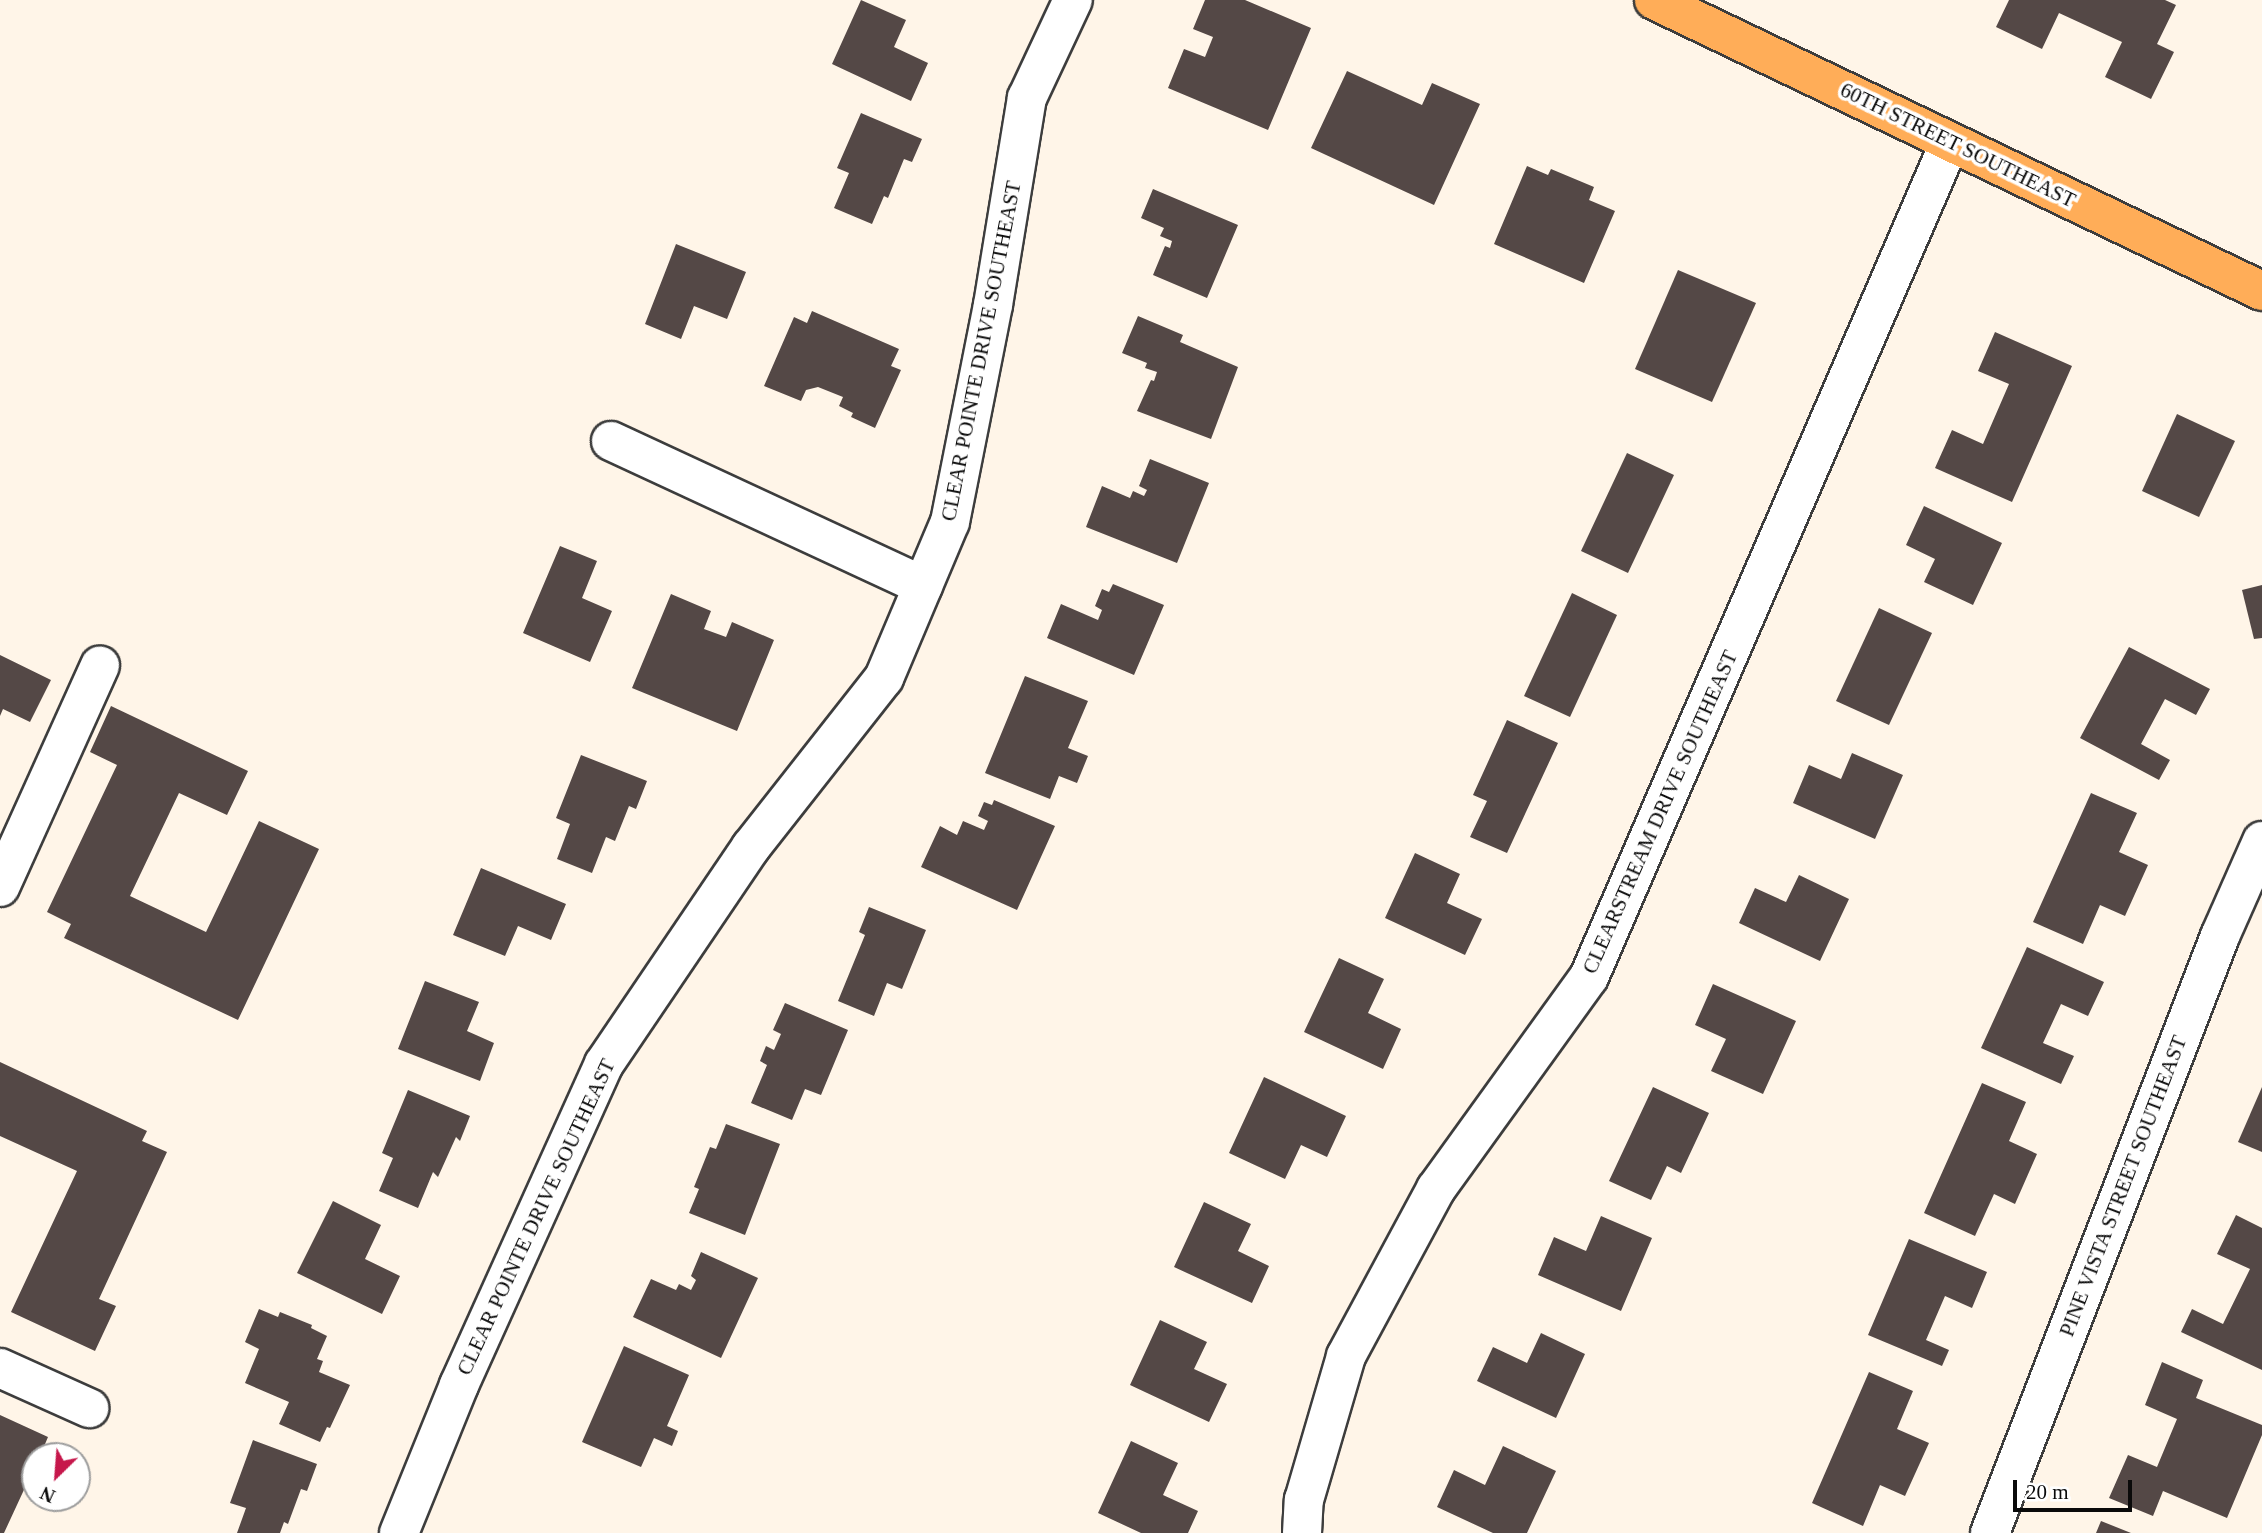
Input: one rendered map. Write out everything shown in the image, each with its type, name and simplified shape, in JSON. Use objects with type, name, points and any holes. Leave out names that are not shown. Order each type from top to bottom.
[{"type":"main road","name":"60TH STREET SOUTHEAST","points":[[1654,0],[2262,291]]},
{"type":"street","name":"CLEAR POINTE DRIVE SOUTHEAST","points":[[399,1533],[459,1385],[604,1064],[751,847],[884,678],[950,522],[993,305],[1027,98],[1073,0]]},
{"type":"street","name":"CLEARSTREAM DRIVE SOUTHEAST","points":[[1302,1533],[1304,1500],[1346,1356],[1436,1189],[1589,977],[1950,142]]},
{"type":"street","points":[[611,440],[923,586]]},
{"type":"street","points":[[0,887],[100,666]]},
{"type":"street","name":"PINE VISTA STREET SOUTHEAST","points":[[1990,1533],[2220,936],[2262,841]]},
{"type":"street","points":[[0,1368],[89,1408]]},
{"type":"building","points":[[861,0],[906,20],[894,47],[928,63],[911,101],[832,64]]},
{"type":"building","points":[[1205,0],[1245,0],[1311,28],[1268,130],[1168,88],[1184,49],[1205,57],[1213,37],[1193,29]]},
{"type":"building","points":[[2009,0],[2165,0],[2176,5],[2157,44],[2174,52],[2151,99],[2105,77],[2122,42],[2059,13],[2042,49],[1996,27]]},
{"type":"building","points":[[1347,71],[1422,105],[1432,83],[1480,104],[1434,205],[1311,148]]},
{"type":"building","points":[[861,113],[922,139],[912,162],[904,159],[888,198],[884,196],[872,224],[834,208],[849,173],[837,168]]},
{"type":"building","points":[[1527,166],[1548,175],[1551,169],[1594,187],[1589,200],[1615,211],[1584,283],[1494,244]]},
{"type":"building","points":[[1153,189],[1238,225],[1207,298],[1153,275],[1165,246],[1170,248],[1172,241],[1160,236],[1164,228],[1141,218]]},
{"type":"building","points":[[676,244],[746,272],[727,319],[694,306],[681,339],[645,324]]},
{"type":"building","points":[[1678,270],[1756,303],[1712,402],[1635,369]]},
{"type":"building","points":[[812,311],[899,349],[891,366],[901,370],[875,428],[851,417],[853,413],[839,406],[843,397],[818,387],[806,390],[801,401],[764,386],[794,317],[807,323]]},
{"type":"building","points":[[1138,316],[1183,335],[1180,342],[1238,367],[1211,439],[1137,411],[1157,372],[1145,368],[1147,363],[1122,353]]},
{"type":"building","points":[[1995,332],[2072,366],[2012,502],[1935,468],[1952,430],[1983,444],[2009,384],[1978,371]]},
{"type":"building","points":[[2177,414],[2235,441],[2199,517],[2142,491]]},
{"type":"building","points":[[1627,453],[1674,475],[1628,573],[1581,551]]},
{"type":"building","points":[[1150,459],[1209,483],[1177,563],[1086,527],[1102,486],[1130,498],[1133,491],[1144,496],[1147,490],[1139,486]]},
{"type":"building","points":[[1924,506],[2002,543],[1973,605],[1924,582],[1935,559],[1906,545]]},
{"type":"building","points":[[560,546],[597,561],[582,598],[612,611],[590,662],[523,633]]},
{"type":"building","points":[[1113,584],[1164,605],[1134,675],[1047,638],[1061,604],[1098,620],[1102,610],[1095,606],[1102,589],[1109,592]]},
{"type":"building","points":[[2262,585],[2262,638],[2254,639],[2242,590]]},
{"type":"building","points":[[1572,593],[1617,615],[1570,717],[1524,696]]},
{"type":"building","points":[[671,594],[711,611],[704,629],[726,637],[732,622],[774,640],[737,731],[632,688]]},
{"type":"building","points":[[1879,608],[1932,633],[1889,725],[1836,701]]},
{"type":"building","points":[[2129,647],[2210,689],[2196,715],[2165,699],[2141,744],[2170,760],[2159,780],[2080,738]]},
{"type":"building","points":[[0,655],[51,680],[30,722],[3,709],[0,716]]},
{"type":"building","points":[[1025,676],[1088,701],[1068,748],[1088,756],[1077,783],[1059,776],[1050,799],[985,773]]},
{"type":"building","points":[[111,706],[248,771],[227,815],[179,793],[130,896],[206,932],[259,821],[319,849],[238,1020],[64,938],[71,924],[47,912],[117,765],[90,752]]},
{"type":"building","points":[[1507,720],[1558,743],[1507,853],[1470,837],[1487,801],[1473,795]]},
{"type":"building","points":[[1852,753],[1903,775],[1875,839],[1793,803],[1809,765],[1841,779]]},
{"type":"building","points":[[581,755],[647,781],[636,809],[629,806],[615,841],[606,837],[592,873],[557,859],[570,824],[556,818]]},
{"type":"building","points":[[2091,793],[2137,813],[2119,852],[2148,865],[2125,916],[2100,905],[2083,944],[2033,922]]},
{"type":"building","points":[[994,800],[1055,826],[1017,910],[921,867],[940,826],[957,835],[963,821],[984,830],[988,821],[978,816],[984,802],[992,805]]},
{"type":"building","points":[[1415,853],[1460,874],[1447,903],[1482,919],[1465,955],[1385,918]]},
{"type":"building","points":[[481,868],[566,904],[551,940],[518,926],[505,956],[453,935]]},
{"type":"building","points":[[1799,875],[1849,899],[1820,961],[1739,923],[1755,888],[1786,902]]},
{"type":"building","points":[[869,907],[926,930],[902,989],[887,983],[874,1016],[838,1001],[865,935],[859,932]]},
{"type":"building","points":[[2027,947],[2104,982],[2088,1016],[2061,1004],[2043,1043],[2074,1056],[2061,1084],[1981,1048]]},
{"type":"building","points":[[1339,958],[1384,979],[1368,1013],[1401,1029],[1383,1069],[1304,1032]]},
{"type":"building","points":[[425,981],[479,1002],[467,1031],[494,1043],[480,1081],[398,1049]]},
{"type":"building","points":[[1713,984],[1796,1021],[1763,1094],[1711,1071],[1726,1039],[1695,1025]]},
{"type":"building","points":[[785,1003],[848,1030],[821,1095],[805,1089],[792,1120],[751,1103],[767,1065],[760,1061],[766,1046],[774,1050],[781,1034],[773,1030]]},
{"type":"building","points":[[0,1062],[147,1131],[142,1141],[167,1152],[99,1299],[116,1306],[95,1351],[11,1312],[77,1171],[0,1136]]},
{"type":"building","points":[[1264,1077],[1346,1116],[1327,1157],[1301,1145],[1285,1179],[1229,1153]]},
{"type":"building","points":[[1982,1083],[2026,1102],[2009,1141],[2037,1154],[2015,1204],[1994,1194],[1975,1236],[1924,1213]]},
{"type":"building","points":[[1653,1087],[1709,1113],[1681,1173],[1667,1166],[1651,1200],[1609,1181]]},
{"type":"building","points":[[2262,1087],[2262,1152],[2238,1142]]},
{"type":"building","points":[[408,1090],[470,1116],[460,1141],[456,1137],[438,1177],[433,1172],[418,1208],[379,1191],[393,1158],[382,1153]]},
{"type":"building","points":[[726,1124],[780,1144],[745,1235],[689,1213],[699,1189],[694,1187],[710,1147],[716,1149]]},
{"type":"building","points":[[333,1201],[381,1225],[365,1259],[400,1276],[382,1314],[297,1273]]},
{"type":"building","points":[[1204,1202],[1251,1224],[1238,1251],[1269,1266],[1252,1303],[1174,1267]]},
{"type":"building","points":[[2236,1215],[2262,1228],[2262,1370],[2181,1332],[2192,1309],[2223,1324],[2250,1269],[2217,1254]]},
{"type":"building","points":[[1601,1216],[1652,1238],[1621,1311],[1538,1275],[1554,1237],[1586,1251]]},
{"type":"building","points":[[1909,1239],[1987,1272],[1972,1308],[1945,1296],[1926,1340],[1949,1350],[1942,1366],[1868,1335]]},
{"type":"building","points":[[701,1252],[758,1278],[721,1358],[633,1317],[651,1279],[676,1290],[679,1284],[691,1290],[696,1280],[691,1276]]},
{"type":"building","points":[[259,1309],[278,1317],[280,1312],[312,1325],[311,1328],[327,1336],[317,1359],[323,1361],[319,1372],[350,1385],[330,1428],[327,1427],[320,1442],[279,1424],[289,1402],[245,1383],[259,1349],[245,1342]]},
{"type":"building","points":[[1160,1320],[1207,1342],[1194,1369],[1227,1384],[1209,1422],[1130,1385]]},
{"type":"building","points":[[1541,1333],[1585,1354],[1556,1418],[1477,1381],[1493,1347],[1527,1363]]},
{"type":"building","points":[[624,1346],[689,1375],[667,1426],[678,1431],[672,1446],[654,1438],[641,1467],[582,1442]]},
{"type":"building","points":[[2162,1362],[2203,1380],[2196,1398],[2262,1425],[2262,1435],[2227,1518],[2163,1491],[2153,1516],[2109,1498],[2128,1455],[2157,1467],[2177,1419],[2145,1405]]},
{"type":"building","points":[[1869,1372],[1913,1391],[1897,1429],[1929,1443],[1905,1496],[1880,1485],[1863,1526],[1812,1503]]},
{"type":"building","points":[[0,1415],[48,1437],[46,1442],[21,1442],[21,1496],[4,1533],[0,1533]]},
{"type":"building","points":[[253,1440],[317,1464],[307,1491],[301,1489],[288,1524],[284,1522],[280,1533],[237,1533],[246,1508],[230,1503]]},
{"type":"building","points":[[1131,1441],[1178,1463],[1163,1495],[1198,1511],[1188,1533],[1141,1533],[1098,1513]]},
{"type":"building","points":[[1503,1446],[1556,1471],[1527,1533],[1493,1533],[1437,1507],[1454,1470],[1485,1485]]},
{"type":"building","points":[[2101,1521],[2131,1533],[2096,1533]]}]
